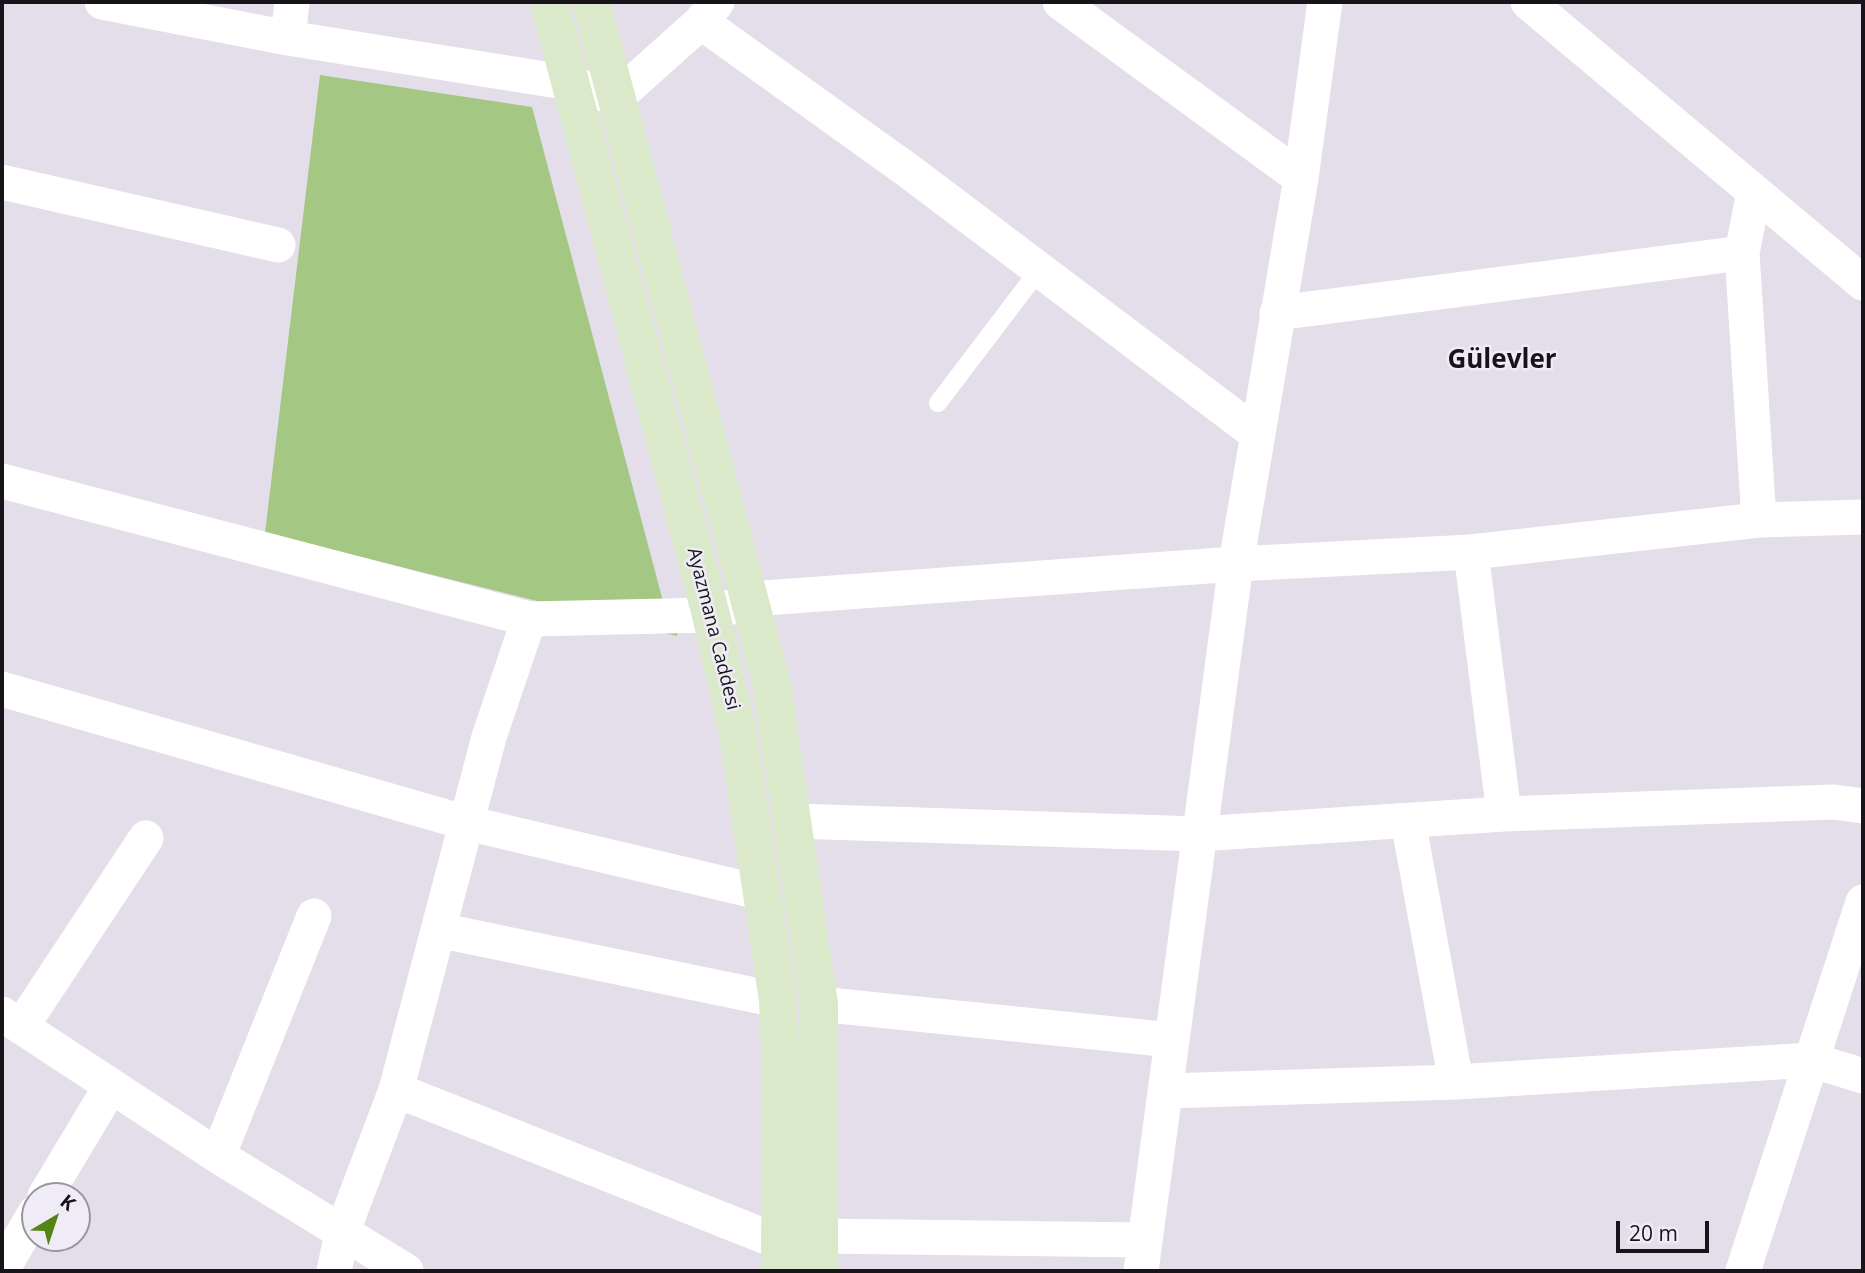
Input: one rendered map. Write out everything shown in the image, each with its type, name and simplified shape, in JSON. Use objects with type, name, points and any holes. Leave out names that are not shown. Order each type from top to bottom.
[{"type":"main road","name":"Ayazmana Caddesi","points":[[549,2],[711,615],[735,722],[778,1000],[781,1065],[780,1257]]},
{"type":"main road","points":[[591,2],[772,685],[819,1004],[819,1254]]},
{"type":"street","points":[[102,2],[288,37],[570,83],[617,98],[709,12],[910,172],[1257,435]]},
{"type":"street","points":[[288,37],[292,2]]},
{"type":"street","points":[[1060,2],[1301,178]]},
{"type":"street","points":[[819,1254],[1143,1256],[1236,564],[1301,178],[1325,2]]},
{"type":"street","points":[[1528,2],[1863,284]]},
{"type":"street","points":[[2,182],[278,245]]},
{"type":"street","points":[[1754,192],[1742,253],[1759,520]]},
{"type":"street","points":[[1277,313],[1742,253]]},
{"type":"street","points":[[2,481],[529,618],[711,615],[750,598],[1236,564],[1471,552],[1759,520],[1863,517]]},
{"type":"street","points":[[1471,552],[1504,814]]},
{"type":"street","points":[[334,1271],[342,1233],[396,1090],[489,737],[529,618]]},
{"type":"street","points":[[2,689],[467,822],[763,893]]},
{"type":"street","points":[[794,821],[1199,834],[1504,814],[1835,802],[1863,806]]},
{"type":"street","points":[[1408,821],[1457,1082]]},
{"type":"street","points":[[146,838],[11,1020],[218,1156],[406,1271]]},
{"type":"street","points":[[1743,1271],[1863,902]]},
{"type":"street","points":[[218,1156],[314,916]]},
{"type":"street","points":[[438,930],[778,1000]]},
{"type":"street","points":[[819,1004],[1172,1040]]},
{"type":"street","points":[[1165,1091],[1457,1082],[1811,1060],[1863,1076]]},
{"type":"street","points":[[53,1182],[111,1086]]},
{"type":"street","points":[[396,1090],[780,1257]]},
{"type":"lane","points":[[938,403],[1039,270]]},
{"type":"green space","points":[[320,75],[532,107],[665,609],[679,625],[677,636],[265,533]]},
{"type":"district","name":"Gülevler","points":[[1502,361]]}]
